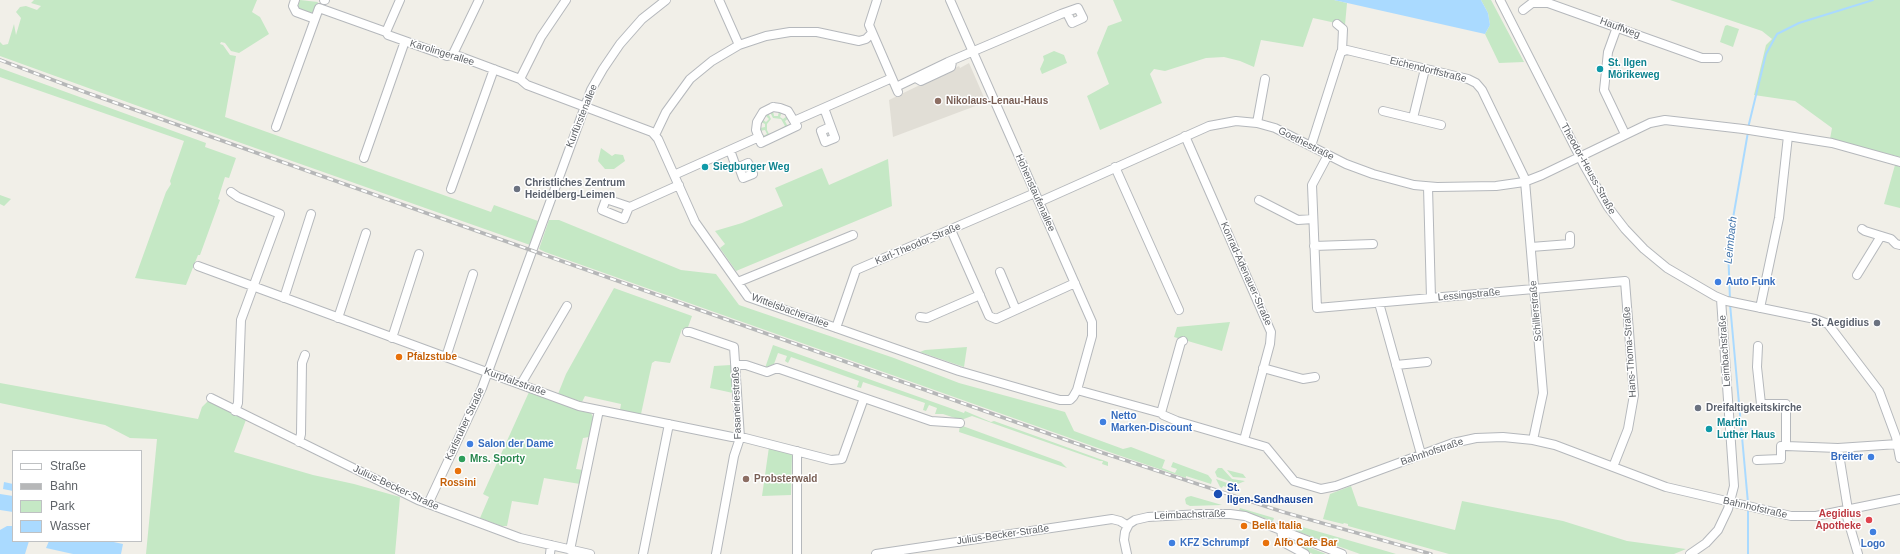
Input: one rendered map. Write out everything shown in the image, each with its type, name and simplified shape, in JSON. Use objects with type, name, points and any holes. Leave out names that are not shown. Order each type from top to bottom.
[{"type":"street","points":[[295,0],[293,6],[296,12],[315,19]]},
{"type":"street","points":[[276,127],[319,8],[322,9],[325,0]]},
{"type":"street","points":[[386,32],[400,0]]},
{"type":"street","points":[[452,54],[478,0]]},
{"type":"street","points":[[520,79],[541,37],[566,0]]},
{"type":"street","name":"Kurfürstenallee","points":[[531,252],[585,106],[599,76],[617,48],[642,19],[666,0]]},
{"type":"street","points":[[719,0],[739,45]]},
{"type":"street","points":[[877,0],[869,21],[872,34],[897,90],[916,78],[921,81],[951,67],[952,62],[1061,14],[1068,13]]},
{"type":"street","name":"Hohenstaufenallee","points":[[950,0],[972,53],[1090,318],[1093,330],[1077,390]]},
{"type":"street","name":"Theodor-Heuss-Straße","points":[[1500,0],[1580,157],[1611,212],[1639,244],[1683,278],[1724,300],[1815,319],[1830,325],[1878,388],[1898,439],[1900,458]]},
{"type":"street","name":"Hauffweg","points":[[1522,10],[1532,4],[1548,3],[1702,58],[1718,58]]},
{"type":"street","name":"Karolingerallee","points":[[322,9],[447,56],[452,54],[520,79],[527,84],[585,106]]},
{"type":"street","points":[[1311,146],[1342,51],[1341,41],[1344,30],[1342,26],[1337,24]]},
{"type":"street","points":[[1617,28],[1608,52],[1604,90],[1625,134]]},
{"type":"street","points":[[585,106],[650,131],[655,135],[666,112],[690,79],[712,61],[739,45],[766,36],[790,32],[817,32],[859,41],[866,39],[872,34]]},
{"type":"street","points":[[364,158],[405,41]]},
{"type":"street","name":"Eichendorffstraße","points":[[1342,51],[1347,50],[1468,79],[1479,86],[1525,181]]},
{"type":"street","points":[[1413,118],[1424,69]]},
{"type":"street","points":[[451,189],[494,70]]},
{"type":"street","points":[[794,121],[892,78]]},
{"type":"street","points":[[1257,123],[1265,79]]},
{"type":"street","points":[[775,107],[784,109],[790,114],[797,126],[761,142],[759,137],[756,129],[757,121],[761,114],[768,108],[775,107]]},
{"type":"street","points":[[824,108],[831,123],[830,127]]},
{"type":"street","points":[[1382,111],[1441,125]]},
{"type":"street","name":"Goethestraße","points":[[1038,202],[1185,136],[1222,123],[1236,121],[1257,123],[1282,131],[1328,155],[1373,174],[1401,182],[1428,187],[1496,186],[1525,181],[1580,157],[1652,122],[1665,120],[1743,129],[1845,146],[1900,162]]},
{"type":"street","name":"Wittelsbacherallee","points":[[655,135],[695,222],[748,297],[958,371],[1060,400],[1070,400],[1076,394],[1077,390]]},
{"type":"street","name":"Konrad-Adenauer-Straße","points":[[1185,136],[1270,327],[1271,340],[1244,440]]},
{"type":"street","points":[[1760,308],[1779,218],[1788,136]]},
{"type":"street","points":[[674,174],[759,137]]},
{"type":"street","points":[[730,150],[735,164],[739,167]]},
{"type":"street","points":[[1328,155],[1312,185],[1314,246],[1373,244]]},
{"type":"street","points":[[1115,167],[1179,310]]},
{"type":"street","name":"Schillerstraße","points":[[1525,181],[1543,393],[1533,440]]},
{"type":"street","points":[[629,207],[679,185]]},
{"type":"street","points":[[1428,187],[1431,298]]},
{"type":"street","points":[[231,192],[238,197],[280,213],[241,320],[238,402],[235,410]]},
{"type":"street","name":"Karl-Theodor-Straße","points":[[836,328],[856,270],[1035,193]]},
{"type":"street","points":[[1259,200],[1298,220],[1313,219]]},
{"type":"street","points":[[284,298],[311,214]]},
{"type":"street","points":[[1862,229],[1891,239],[1900,245]]},
{"type":"street","points":[[951,230],[989,316],[996,319],[1075,283]]},
{"type":"street","points":[[338,318],[366,233]]},
{"type":"street","points":[[738,282],[853,235]]},
{"type":"street","points":[[1531,247],[1570,244],[1570,236]]},
{"type":"street","points":[[1858,275],[1881,236]]},
{"type":"street","name":"Lessingstraße","points":[[1314,246],[1317,308],[1625,281]]},
{"type":"street","name":"Karlsruher Straße","points":[[428,504],[488,372],[531,252]]},
{"type":"street","points":[[392,338],[419,254]]},
{"type":"street","name":"Kurpfalzstraße","points":[[198,266],[579,406],[740,438],[831,460],[838,460],[842,458],[864,398]]},
{"type":"street","points":[[1000,272],[1016,310]]},
{"type":"street","points":[[446,357],[473,274]]},
{"type":"street","name":"Hans-Thoma-Straße","points":[[1613,467],[1628,429],[1634,395],[1625,281]]},
{"type":"street","points":[[920,317],[927,318],[980,295]]},
{"type":"street","name":"Leimbachstraße","points":[[1690,554],[1706,543],[1718,530],[1730,502],[1734,477],[1724,300]]},
{"type":"street","points":[[1379,303],[1421,454]]},
{"type":"street","points":[[521,384],[567,306]]},
{"type":"street","name":"Fasaneriestraße","points":[[687,332],[734,347],[740,438],[734,456],[716,554]]},
{"type":"street","points":[[1161,413],[1181,342],[1183,341]]},
{"type":"street","points":[[1758,346],[1757,367],[1761,404],[1786,404],[1786,446]]},
{"type":"street","points":[[298,442],[301,434],[302,364],[305,355]]},
{"type":"street","points":[[1396,365],[1427,362]]},
{"type":"street","points":[[736,365],[746,365],[767,372],[777,368],[931,421],[960,423]]},
{"type":"street","points":[[1263,368],[1304,379],[1315,377]]},
{"type":"street","name":"Bahnhofstraße","points":[[1077,390],[1161,413],[1177,421],[1266,447],[1294,481],[1321,489],[1336,486],[1453,443],[1470,439],[1503,437],[1533,440],[1562,447],[1666,487],[1748,505],[1784,515],[1816,516],[1900,499]]},
{"type":"street","name":"Julius-Becker-Straße","points":[[211,398],[298,442],[428,504],[550,550],[570,550],[590,554]]},
{"type":"street","points":[[570,550],[599,410]]},
{"type":"street","points":[[643,554],[669,424]]},
{"type":"street","points":[[1757,460],[1781,459],[1781,446],[1838,448],[1898,439]]},
{"type":"street","points":[[1838,448],[1847,510],[1858,554]]},
{"type":"street","points":[[797,451],[797,554]]},
{"type":"street","name":"Leimbachstraße","points":[[1128,526],[1135,520],[1148,517],[1230,514],[1245,516],[1342,554]]},
{"type":"street","name":"Julius-Becker-Straße","points":[[876,554],[1112,519],[1120,521],[1128,526]]},
{"type":"street","points":[[1127,554],[1124,536],[1128,526]]},
{"type":"street","points":[[1281,530],[1283,542],[1305,554]]},
{"type":"shaded area","name":"Nikolaus-Lenau-Haus","points":[[969,63],[986,102],[893,137],[889,100],[959,66],[960,68]]},
{"type":"green space","points":[[34,0],[257,0],[252,12],[260,17],[269,34],[239,53],[231,51],[225,43],[221,42],[220,44],[223,45],[230,55],[236,56],[225,117],[491,212],[494,205],[538,221],[530,245],[0,56],[0,42],[3,45],[8,44],[14,24],[16,35],[21,18],[16,12],[20,7],[26,6],[37,10],[41,6],[31,3]]},
{"type":"green space","points":[[300,0],[318,2],[313,15],[297,9]]},
{"type":"green space","points":[[1113,0],[1334,0],[1347,3],[1345,25],[1313,18],[1303,47],[1261,40],[1254,67],[1240,61],[1224,57],[1206,58],[1165,71],[1154,69],[1150,74],[1162,103],[1100,130],[1087,96],[1109,84],[1097,53],[1108,26],[1122,21]]},
{"type":"green space","points":[[1481,0],[1491,0],[1524,62],[1499,63],[1485,34],[1490,25],[1488,13]]},
{"type":"green space","points":[[1670,0],[1900,0],[1900,157],[1830,139],[1832,128],[1795,101],[1754,95],[1766,45],[1772,39],[1762,31]]},
{"type":"green space","points":[[1727,25],[1739,29],[1733,47],[1720,42],[1725,26]]},
{"type":"green space","points":[[1054,51],[1064,55],[1067,63],[1042,74],[1040,69],[1044,60],[1043,56]]},
{"type":"green space","points":[[0,68],[206,143],[205,147],[236,158],[229,178],[225,177],[218,199],[220,200],[200,255],[198,255],[186,285],[135,278],[166,192],[171,184],[170,181],[184,141],[0,77]]},
{"type":"green space","points":[[773,111],[774,116],[778,116],[779,111],[782,112],[780,117],[783,119],[787,116],[789,118],[785,121],[787,125],[791,125],[779,131],[778,130],[785,126],[781,119],[773,118],[770,112]]},
{"type":"green space","points":[[768,113],[771,119],[767,124],[767,130],[769,134],[776,131],[777,132],[765,138],[763,136],[767,134],[765,130],[760,131],[760,128],[765,127],[765,124],[761,122],[762,119],[766,122],[769,119],[765,115]]},
{"type":"green space","points":[[601,148],[612,156],[615,154],[623,155],[625,161],[614,169],[605,169],[598,161]]},
{"type":"green space","points":[[888,159],[892,206],[736,271],[720,248],[725,244],[715,231],[742,223],[783,206],[775,188],[822,168],[829,185]]},
{"type":"green space","points":[[1895,165],[1900,167],[1900,208],[1884,204]]},
{"type":"green space","points":[[0,195],[11,199],[4,206],[0,204]]},
{"type":"green space","points":[[549,220],[559,220],[681,270],[716,274],[739,305],[894,358],[959,383],[1065,412],[1074,431],[1123,449],[1131,447],[1165,460],[1162,468],[1175,473],[1177,469],[1171,467],[1173,462],[1208,475],[1212,480],[1211,484],[1186,476],[1186,478],[1115,454],[545,252],[539,249]]},
{"type":"green space","points":[[614,288],[692,316],[687,330],[682,329],[670,363],[655,361],[652,363],[641,414],[620,410],[621,404],[585,396],[582,402],[558,394],[566,374]]},
{"type":"green space","points":[[1230,322],[1222,351],[1174,337],[1177,327]]},
{"type":"green space","points":[[773,345],[964,413],[965,411],[991,422],[994,421],[1108,462],[1108,466],[1102,464],[1103,461],[972,416],[961,420],[943,414],[935,414],[937,408],[929,405],[926,411],[923,410],[925,403],[863,382],[861,388],[857,387],[859,381],[791,357],[788,363],[785,361],[787,356],[778,353],[774,364],[765,368]]},
{"type":"green space","points":[[967,347],[964,367],[920,352],[925,350]]},
{"type":"green space","points":[[731,365],[733,393],[710,388],[714,366]]},
{"type":"green space","points":[[0,383],[198,419],[202,407],[211,398],[247,417],[234,452],[313,475],[354,484],[400,497],[395,554],[146,554],[157,439],[130,438],[105,425],[0,403]]},
{"type":"green space","points":[[529,392],[591,413],[593,417],[589,437],[583,438],[576,469],[583,470],[580,484],[544,478],[538,505],[512,501],[507,526],[501,526],[480,518],[489,497],[483,494]]},
{"type":"green space","points":[[960,425],[1061,462],[1067,468],[959,432]]},
{"type":"green space","points":[[769,447],[792,453],[791,495],[762,496]]},
{"type":"green space","points":[[1218,468],[1222,468],[1232,479],[1245,481],[1238,484],[1217,477],[1215,472]]},
{"type":"green space","points":[[1227,470],[1243,474],[1246,478],[1233,477]]},
{"type":"green space","points":[[1216,479],[1238,487],[1237,490],[1223,486],[1222,488],[1220,487]]},
{"type":"green space","points":[[1351,486],[1358,506],[1455,530],[1462,501],[1563,521],[1627,541],[1686,549],[1674,554],[1449,554],[1348,526],[1348,524],[1323,519],[1330,494]]},
{"type":"green space","points":[[1191,496],[1222,505],[1190,506],[1186,504],[1185,499]]},
{"type":"green space","points":[[1240,508],[1274,518],[1273,521],[1239,510]]},
{"type":"green space","points":[[1285,522],[1396,554],[1360,554],[1285,527]]},
{"type":"green space","points":[[1286,538],[1326,554],[1313,554],[1288,542]]},
{"type":"water","points":[[1334,0],[1481,0],[1488,13],[1490,25],[1485,34]]},
{"type":"water","points":[[4,482],[12,484],[12,491],[3,489]]},
{"type":"water","points":[[0,494],[12,496],[12,512],[0,510]]},
{"type":"water","points":[[7,526],[12,526],[12,542],[29,542],[25,554],[0,554],[0,530]]},
{"type":"water","points":[[49,542],[114,542],[123,544],[121,554],[73,554],[46,548]]},
{"type":"waterway","name":"Leimbach","points":[[1748,128],[1766,54],[1777,34],[1799,23],[1873,0]]},
{"type":"waterway","name":"Leimbach","points":[[1730,300],[1728,247],[1748,132]]},
{"type":"waterway","name":"Leimbach","points":[[1730,304],[1748,503]]},
{"type":"waterway","name":"Leimbach","points":[[1748,508],[1748,554]]},
{"type":"railway","points":[[0,60],[82,91],[1103,453],[1283,512],[1431,554]]},
{"type":"place","name":"St. Ilgen Mörikeweg","points":[[1600,69]]},
{"type":"place","name":"Nikolaus-Lenau-Haus","points":[[938,101]]},
{"type":"place","name":"Siegburger Weg","points":[[705,167]]},
{"type":"place","name":"Christliches Zentrum Heidelberg-Leimen","points":[[517,189]]},
{"type":"place","name":"Auto Funk","points":[[1718,282]]},
{"type":"place","name":"St. Aegidius","points":[[1877,323]]},
{"type":"place","name":"Pfalzstube","points":[[399,357]]},
{"type":"place","name":"Dreifaltigkeitskirche","points":[[1698,408]]},
{"type":"place","name":"Netto Marken-Discount","points":[[1103,422]]},
{"type":"place","name":"Martin Luther Haus","points":[[1709,429]]},
{"type":"place","name":"Salon der Dame","points":[[470,444]]},
{"type":"place","name":"Breiter","points":[[1871,457]]},
{"type":"place","name":"Mrs. Sporty","points":[[462,459]]},
{"type":"place","name":"Rossini","points":[[458,471]]},
{"type":"place","name":"Probsterwald","points":[[746,479]]},
{"type":"place","name":"St. Ilgen-Sandhausen","points":[[1218,494]]},
{"type":"place","name":"Aegidius Apotheke","points":[[1869,520]]},
{"type":"place","name":"Bella Italia","points":[[1244,526]]},
{"type":"place","name":"Logo","points":[[1873,532]]},
{"type":"place","name":"KFZ Schrumpf","points":[[1172,543]]},
{"type":"place","name":"Alfo Cafe Bar","points":[[1266,543]]}]
